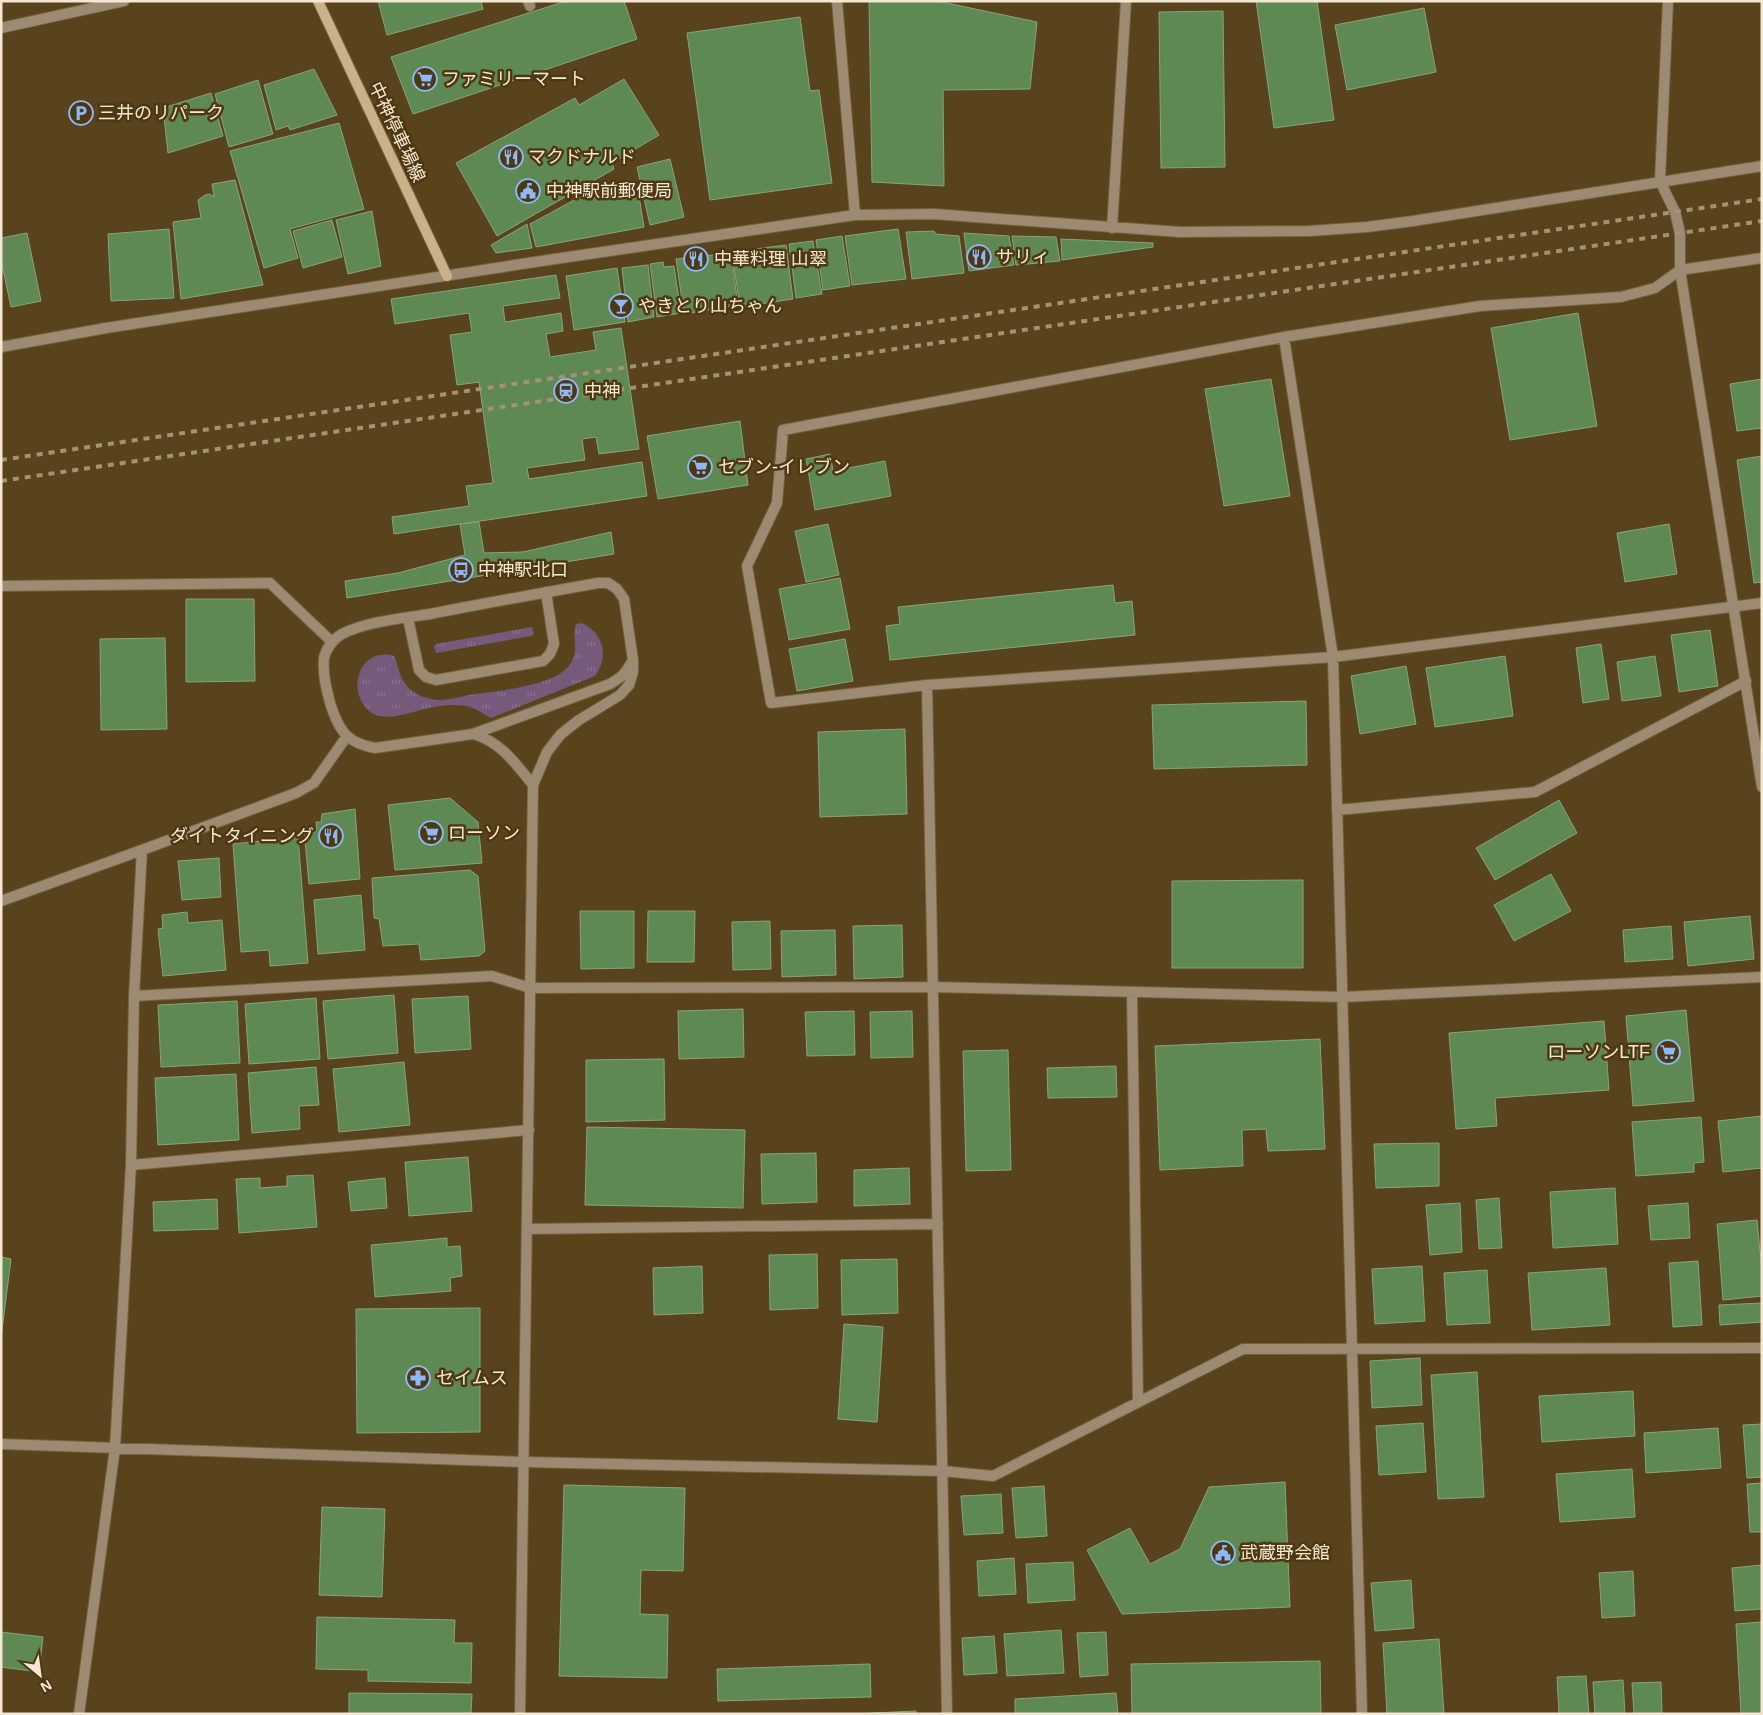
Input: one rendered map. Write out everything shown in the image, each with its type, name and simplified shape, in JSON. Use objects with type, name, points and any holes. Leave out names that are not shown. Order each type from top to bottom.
[{"type":"main road","name":"中神停車場線","points":[[318,1],[447,276]]},
{"type":"street","points":[[1,28],[124,1]]},
{"type":"street","points":[[837,1],[855,215]]},
{"type":"street","points":[[1112,228],[1126,1]]},
{"type":"street","points":[[1668,1],[1660,181],[1675,212],[1678,226],[1680,270],[1762,787]]},
{"type":"street","points":[[1,347],[106,328],[855,215],[934,214],[1180,232],[1309,231],[1367,227],[1762,166]]},
{"type":"street","points":[[1762,258],[1680,270],[1655,288],[1621,296],[1480,306],[1284,337],[783,430],[777,503],[747,566],[770,703],[927,685],[1334,657],[1762,603]]},
{"type":"street","points":[[1284,337],[1334,657],[1362,1714]]},
{"type":"street","points":[[1,586],[270,583],[332,642]]},
{"type":"street","points":[[520,1714],[533,785],[548,752],[561,734],[579,720],[620,695],[629,685],[633,672],[633,660],[624,599],[617,589],[608,583],[598,583],[356,628],[340,635],[332,642],[324,657],[330,707],[336,721],[347,736],[360,744],[375,748],[473,734],[610,684],[621,678],[633,660]]},
{"type":"street","points":[[408,618],[419,670],[426,677],[436,680],[543,661],[550,654],[554,644],[546,592]]},
{"type":"street","points":[[1337,810],[1535,792],[1746,680]]},
{"type":"street","points":[[927,685],[947,1714]]},
{"type":"street","points":[[473,734],[486,737],[500,747],[533,785]]},
{"type":"street","points":[[1,901],[296,793],[314,783],[347,736]]},
{"type":"street","points":[[79,1714],[115,1448],[131,1165],[134,996],[142,850]]},
{"type":"street","points":[[134,996],[492,976],[530,988],[933,988],[1343,997],[1762,977]]},
{"type":"street","points":[[1132,993],[1138,1402]]},
{"type":"street","points":[[131,1165],[529,1130]]},
{"type":"street","points":[[527,1229],[938,1224]]},
{"type":"street","points":[[1,1444],[524,1462],[943,1471],[993,1476],[1243,1349],[1762,1348]]},
{"type":"green space","points":[[582,623],[595,633],[602,646],[602,661],[595,676],[491,718],[462,705],[434,707],[391,717],[375,715],[362,702],[358,692],[360,672],[365,663],[373,657],[382,655],[394,656],[401,677],[411,690],[419,695],[439,700],[536,684],[560,674],[568,667],[575,651],[576,624]]},
{"type":"green space","points":[[532,627],[534,634],[531,636],[436,653],[434,647],[436,644]]},
{"type":"building","points":[[378,1],[481,1],[483,9],[387,35]]},
{"type":"building","points":[[566,1],[624,1],[637,39],[413,114],[391,57]]},
{"type":"building","points":[[869,1],[937,1],[1037,22],[1030,89],[943,90],[944,186],[872,182]]},
{"type":"building","points":[[1256,1],[1317,1],[1334,120],[1274,128]]},
{"type":"building","points":[[1424,8],[1436,72],[1347,90],[1335,25]]},
{"type":"building","points":[[1223,11],[1225,167],[1161,168],[1159,12]]},
{"type":"building","points":[[800,17],[810,91],[819,90],[832,183],[710,200],[687,33]]},
{"type":"building","points":[[314,69],[337,115],[290,130],[288,126],[276,130],[264,85]]},
{"type":"building","points":[[624,79],[659,135],[612,163],[614,169],[497,236],[456,163],[575,98],[579,105]]},
{"type":"building","points":[[258,80],[273,134],[229,147],[215,94]]},
{"type":"building","points":[[211,93],[223,136],[168,153],[163,108]]},
{"type":"building","points":[[339,123],[364,209],[290,229],[298,258],[264,268],[230,151]]},
{"type":"building","points":[[670,159],[684,217],[650,225],[637,167]]},
{"type":"building","points":[[235,180],[263,285],[181,299],[173,222],[201,218],[198,200],[210,194],[214,197],[212,184]]},
{"type":"building","points":[[637,184],[644,227],[536,247],[530,224],[587,193]]},
{"type":"building","points":[[372,211],[381,266],[348,274],[336,220]]},
{"type":"building","points":[[332,220],[342,257],[303,268],[293,231]]},
{"type":"building","points":[[527,224],[532,248],[496,253],[491,245]]},
{"type":"building","points":[[169,229],[174,298],[111,301],[108,234]]},
{"type":"building","points":[[898,229],[906,279],[852,285],[845,236]]},
{"type":"building","points":[[934,231],[936,234],[959,236],[964,273],[912,279],[906,232]]},
{"type":"building","points":[[27,233],[41,301],[11,307],[1,260],[1,238]]},
{"type":"building","points":[[964,233],[1009,236],[1014,265],[969,271]]},
{"type":"building","points":[[842,236],[850,286],[823,290],[816,240]]},
{"type":"building","points":[[1012,236],[1056,237],[1060,261],[1016,265]]},
{"type":"building","points":[[1061,239],[1153,243],[1153,247],[1062,260]]},
{"type":"building","points":[[813,241],[822,294],[796,298],[789,244]]},
{"type":"building","points":[[786,245],[793,299],[740,307],[732,252]]},
{"type":"building","points":[[731,253],[738,305],[684,314],[676,259]]},
{"type":"building","points":[[663,262],[664,267],[674,266],[681,313],[657,317],[650,264]]},
{"type":"building","points":[[648,265],[654,317],[628,322],[622,268]]},
{"type":"building","points":[[617,268],[625,322],[574,330],[566,276]]},
{"type":"building","points":[[556,275],[560,298],[503,306],[505,322],[561,313],[563,331],[546,334],[550,357],[596,350],[593,332],[621,328],[639,449],[599,454],[596,437],[582,439],[585,460],[527,468],[529,479],[642,462],[647,496],[394,534],[392,517],[469,506],[466,486],[493,483],[479,382],[457,385],[450,335],[472,332],[469,313],[395,324],[391,299]]},
{"type":"building","points":[[1578,313],[1597,426],[1510,440],[1491,328]]},
{"type":"building","points":[[1271,379],[1290,496],[1224,506],[1205,389]]},
{"type":"building","points":[[1762,379],[1762,428],[1737,431],[1730,384]]},
{"type":"building","points":[[740,421],[748,485],[658,499],[647,436]]},
{"type":"building","points":[[830,454],[833,471],[885,461],[891,496],[815,510],[806,459]]},
{"type":"building","points":[[1762,456],[1762,582],[1754,583],[1737,460]]},
{"type":"building","points":[[479,522],[484,553],[523,552],[611,532],[614,554],[347,598],[345,581],[398,573],[465,555],[460,524]]},
{"type":"building","points":[[828,524],[839,575],[806,582],[795,531]]},
{"type":"building","points":[[1669,524],[1677,574],[1625,582],[1617,533]]},
{"type":"building","points":[[840,578],[850,629],[789,640],[779,589]]},
{"type":"building","points":[[1113,585],[1115,603],[1132,601],[1135,635],[890,660],[886,626],[900,624],[898,607]]},
{"type":"building","points":[[186,599],[254,599],[255,681],[186,682]]},
{"type":"building","points":[[1710,630],[1718,686],[1679,692],[1671,635]]},
{"type":"building","points":[[165,638],[167,729],[101,730],[100,639]]},
{"type":"building","points":[[845,639],[853,681],[797,691],[789,649]]},
{"type":"building","points":[[1601,644],[1609,699],[1583,703],[1576,648]]},
{"type":"building","points":[[1505,656],[1513,716],[1435,727],[1426,668]]},
{"type":"building","points":[[1655,656],[1661,696],[1622,701],[1617,662]]},
{"type":"building","points":[[1406,666],[1416,724],[1360,734],[1351,676]]},
{"type":"building","points":[[1306,701],[1307,765],[1154,769],[1152,705]]},
{"type":"building","points":[[905,729],[907,814],[820,817],[818,732]]},
{"type":"building","points":[[450,798],[478,822],[482,863],[395,870],[388,805]]},
{"type":"building","points":[[1559,800],[1577,833],[1495,880],[1476,848]]},
{"type":"building","points":[[355,809],[360,879],[309,884],[304,830],[317,829],[316,822],[321,822],[322,814]]},
{"type":"building","points":[[298,837],[308,963],[270,966],[269,950],[241,952],[233,844]]},
{"type":"building","points":[[219,858],[221,897],[182,900],[178,861]]},
{"type":"building","points":[[470,870],[478,876],[485,951],[479,956],[421,960],[419,944],[383,946],[379,919],[374,918],[372,878]]},
{"type":"building","points":[[1551,874],[1571,911],[1514,941],[1494,905]]},
{"type":"building","points":[[1303,880],[1303,968],[1172,968],[1172,881]]},
{"type":"building","points":[[361,895],[365,950],[318,954],[314,900]]},
{"type":"building","points":[[580,911],[634,911],[634,968],[581,969]]},
{"type":"building","points":[[648,911],[695,911],[694,962],[647,962]]},
{"type":"building","points":[[187,912],[188,923],[222,920],[226,970],[163,976],[158,929],[163,928],[162,915]]},
{"type":"building","points":[[1750,916],[1754,959],[1688,966],[1684,922]]},
{"type":"building","points":[[770,921],[771,969],[733,970],[732,922]]},
{"type":"building","points":[[902,925],[903,977],[854,979],[853,926]]},
{"type":"building","points":[[1671,926],[1673,959],[1625,962],[1623,930]]},
{"type":"building","points":[[835,930],[836,975],[782,977],[781,931]]},
{"type":"building","points":[[394,995],[398,1053],[328,1059],[323,1001]]},
{"type":"building","points":[[468,996],[471,1049],[415,1053],[412,999]]},
{"type":"building","points":[[316,998],[320,1059],[249,1064],[245,1004]]},
{"type":"building","points":[[237,1001],[240,1063],[161,1067],[158,1005]]},
{"type":"building","points":[[743,1009],[744,1057],[679,1059],[678,1011]]},
{"type":"building","points":[[1686,1010],[1694,1101],[1633,1106],[1626,1016]]},
{"type":"building","points":[[854,1011],[855,1055],[807,1056],[805,1012]]},
{"type":"building","points":[[912,1011],[913,1057],[871,1058],[870,1012]]},
{"type":"building","points":[[1604,1021],[1609,1090],[1495,1098],[1497,1126],[1456,1129],[1449,1033]]},
{"type":"building","points":[[1320,1039],[1325,1149],[1268,1151],[1266,1129],[1242,1130],[1243,1166],[1160,1170],[1155,1046]]},
{"type":"building","points":[[1008,1050],[1011,1170],[966,1171],[963,1051]]},
{"type":"building","points":[[664,1059],[665,1120],[586,1122],[586,1060]]},
{"type":"building","points":[[404,1062],[410,1125],[339,1132],[333,1069]]},
{"type":"building","points":[[1116,1066],[1117,1097],[1048,1098],[1047,1068]]},
{"type":"building","points":[[316,1067],[319,1105],[299,1106],[300,1129],[252,1133],[248,1073]]},
{"type":"building","points":[[236,1074],[239,1140],[158,1145],[155,1078]]},
{"type":"building","points":[[1762,1116],[1762,1168],[1723,1172],[1718,1121]]},
{"type":"building","points":[[1701,1117],[1704,1162],[1694,1163],[1694,1172],[1636,1176],[1632,1122]]},
{"type":"building","points":[[587,1127],[745,1130],[743,1208],[585,1205]]},
{"type":"building","points":[[1439,1143],[1439,1186],[1376,1188],[1374,1144]]},
{"type":"building","points":[[816,1153],[817,1202],[762,1204],[761,1154]]},
{"type":"building","points":[[468,1157],[472,1211],[409,1216],[405,1162]]},
{"type":"building","points":[[909,1168],[910,1204],[854,1206],[854,1170]]},
{"type":"building","points":[[313,1175],[317,1227],[239,1233],[236,1179],[260,1178],[260,1188],[287,1186],[287,1176]]},
{"type":"building","points":[[385,1178],[387,1208],[351,1211],[348,1182]]},
{"type":"building","points":[[1615,1188],[1618,1244],[1553,1248],[1550,1192]]},
{"type":"building","points":[[1499,1198],[1502,1248],[1479,1249],[1476,1200]]},
{"type":"building","points":[[217,1199],[218,1229],[154,1231],[153,1202]]},
{"type":"building","points":[[1460,1203],[1462,1252],[1430,1255],[1426,1205]]},
{"type":"building","points":[[1688,1203],[1690,1238],[1651,1240],[1648,1206]]},
{"type":"building","points":[[1757,1220],[1762,1271],[1762,1296],[1723,1300],[1717,1224]]},
{"type":"building","points":[[447,1238],[447,1247],[460,1246],[462,1276],[450,1278],[451,1291],[375,1297],[371,1245]]},
{"type":"building","points":[[817,1254],[818,1308],[770,1310],[769,1255]]},
{"type":"building","points":[[1,1257],[11,1259],[1,1338]]},
{"type":"building","points":[[897,1259],[898,1313],[842,1315],[841,1260]]},
{"type":"building","points":[[1698,1261],[1702,1325],[1673,1327],[1669,1263]]},
{"type":"building","points":[[702,1266],[703,1313],[654,1315],[653,1268]]},
{"type":"building","points":[[1422,1266],[1425,1321],[1375,1324],[1372,1269]]},
{"type":"building","points":[[1606,1268],[1610,1325],[1532,1330],[1528,1273]]},
{"type":"building","points":[[1487,1270],[1490,1323],[1447,1325],[1444,1273]]},
{"type":"building","points":[[1762,1303],[1762,1322],[1720,1325],[1719,1305]]},
{"type":"building","points":[[480,1308],[480,1432],[357,1433],[356,1309]]},
{"type":"building","points":[[844,1324],[883,1327],[877,1422],[838,1419]]},
{"type":"building","points":[[1420,1358],[1422,1405],[1372,1408],[1370,1361]]},
{"type":"building","points":[[1477,1372],[1484,1497],[1438,1499],[1431,1375]]},
{"type":"building","points":[[1633,1391],[1635,1436],[1542,1442],[1539,1396]]},
{"type":"building","points":[[1423,1423],[1426,1472],[1379,1475],[1376,1426]]},
{"type":"building","points":[[1762,1424],[1762,1477],[1747,1478],[1743,1425]]},
{"type":"building","points":[[1718,1428],[1721,1468],[1646,1473],[1644,1433]]},
{"type":"building","points":[[1632,1469],[1635,1517],[1560,1522],[1556,1474]]},
{"type":"building","points":[[1285,1482],[1290,1607],[1122,1614],[1087,1550],[1130,1528],[1150,1564],[1180,1549],[1209,1487]]},
{"type":"building","points":[[1762,1483],[1762,1532],[1750,1532],[1747,1484]]},
{"type":"building","points":[[564,1485],[685,1488],[683,1571],[641,1570],[640,1614],[668,1615],[667,1678],[559,1676]]},
{"type":"building","points":[[1044,1486],[1047,1536],[1016,1538],[1012,1488]]},
{"type":"building","points":[[1001,1494],[1003,1533],[964,1535],[961,1496]]},
{"type":"building","points":[[322,1507],[385,1509],[382,1597],[319,1595]]},
{"type":"building","points":[[1014,1558],[1016,1594],[979,1596],[977,1561]]},
{"type":"building","points":[[1073,1562],[1075,1600],[1028,1603],[1026,1564]]},
{"type":"building","points":[[1762,1565],[1762,1609],[1735,1611],[1732,1568]]},
{"type":"building","points":[[1633,1571],[1635,1616],[1602,1618],[1599,1573]]},
{"type":"building","points":[[1411,1580],[1414,1628],[1375,1631],[1371,1583]]},
{"type":"building","points":[[317,1617],[455,1620],[454,1643],[472,1643],[471,1683],[368,1681],[368,1670],[316,1669]]},
{"type":"building","points":[[1762,1622],[1762,1714],[1741,1714],[1736,1624]]},
{"type":"building","points":[[1061,1630],[1064,1673],[1007,1676],[1004,1634]]},
{"type":"building","points":[[1,1632],[43,1637],[39,1672],[1,1667]]},
{"type":"building","points":[[1106,1632],[1108,1675],[1080,1677],[1077,1633]]},
{"type":"building","points":[[994,1636],[997,1673],[964,1675],[962,1638]]},
{"type":"building","points":[[1439,1639],[1444,1714],[1387,1714],[1383,1643]]},
{"type":"building","points":[[1320,1661],[1321,1714],[1132,1714],[1131,1664]]},
{"type":"building","points":[[870,1664],[871,1697],[718,1701],[717,1669]]},
{"type":"building","points":[[1586,1676],[1589,1714],[1559,1714],[1557,1677]]},
{"type":"building","points":[[1623,1680],[1625,1714],[1595,1714],[1593,1682]]},
{"type":"building","points":[[1661,1682],[1662,1714],[1634,1714],[1632,1683]]},
{"type":"building","points":[[349,1693],[472,1694],[471,1714],[349,1714]]},
{"type":"building","points":[[1116,1693],[1118,1714],[1015,1714],[1015,1699]]},
{"type":"building","points":[[916,1711],[916,1714],[851,1714]]},
{"type":"railway","points":[[1,460],[1762,199]]},
{"type":"railway","points":[[1,481],[1762,221]]},
{"type":"place","name":"ファミリーマート","points":[[425,79]]},
{"type":"place","name":"三井のリパーク","points":[[81,113]]},
{"type":"place","name":"マクドナルド","points":[[511,157]]},
{"type":"place","name":"中神駅前郵便局","points":[[528,191]]},
{"type":"place","name":"サリィ","points":[[979,257]]},
{"type":"place","name":"中華料理 山翠","points":[[696,259]]},
{"type":"place","name":"やきとり山ちゃん","points":[[621,306]]},
{"type":"place","name":"中神","points":[[566,391]]},
{"type":"place","name":"セブン-イレブン","points":[[700,467]]},
{"type":"place","name":"中神駅北口","points":[[461,570]]},
{"type":"place","name":"ローソン","points":[[431,833]]},
{"type":"place","name":"ダイトタイニング","points":[[331,836]]},
{"type":"place","name":"ローソンLTF","points":[[1668,1052]]},
{"type":"place","name":"セイムス","points":[[418,1378]]},
{"type":"place","name":"武蔵野会館","points":[[1223,1553]]}]
